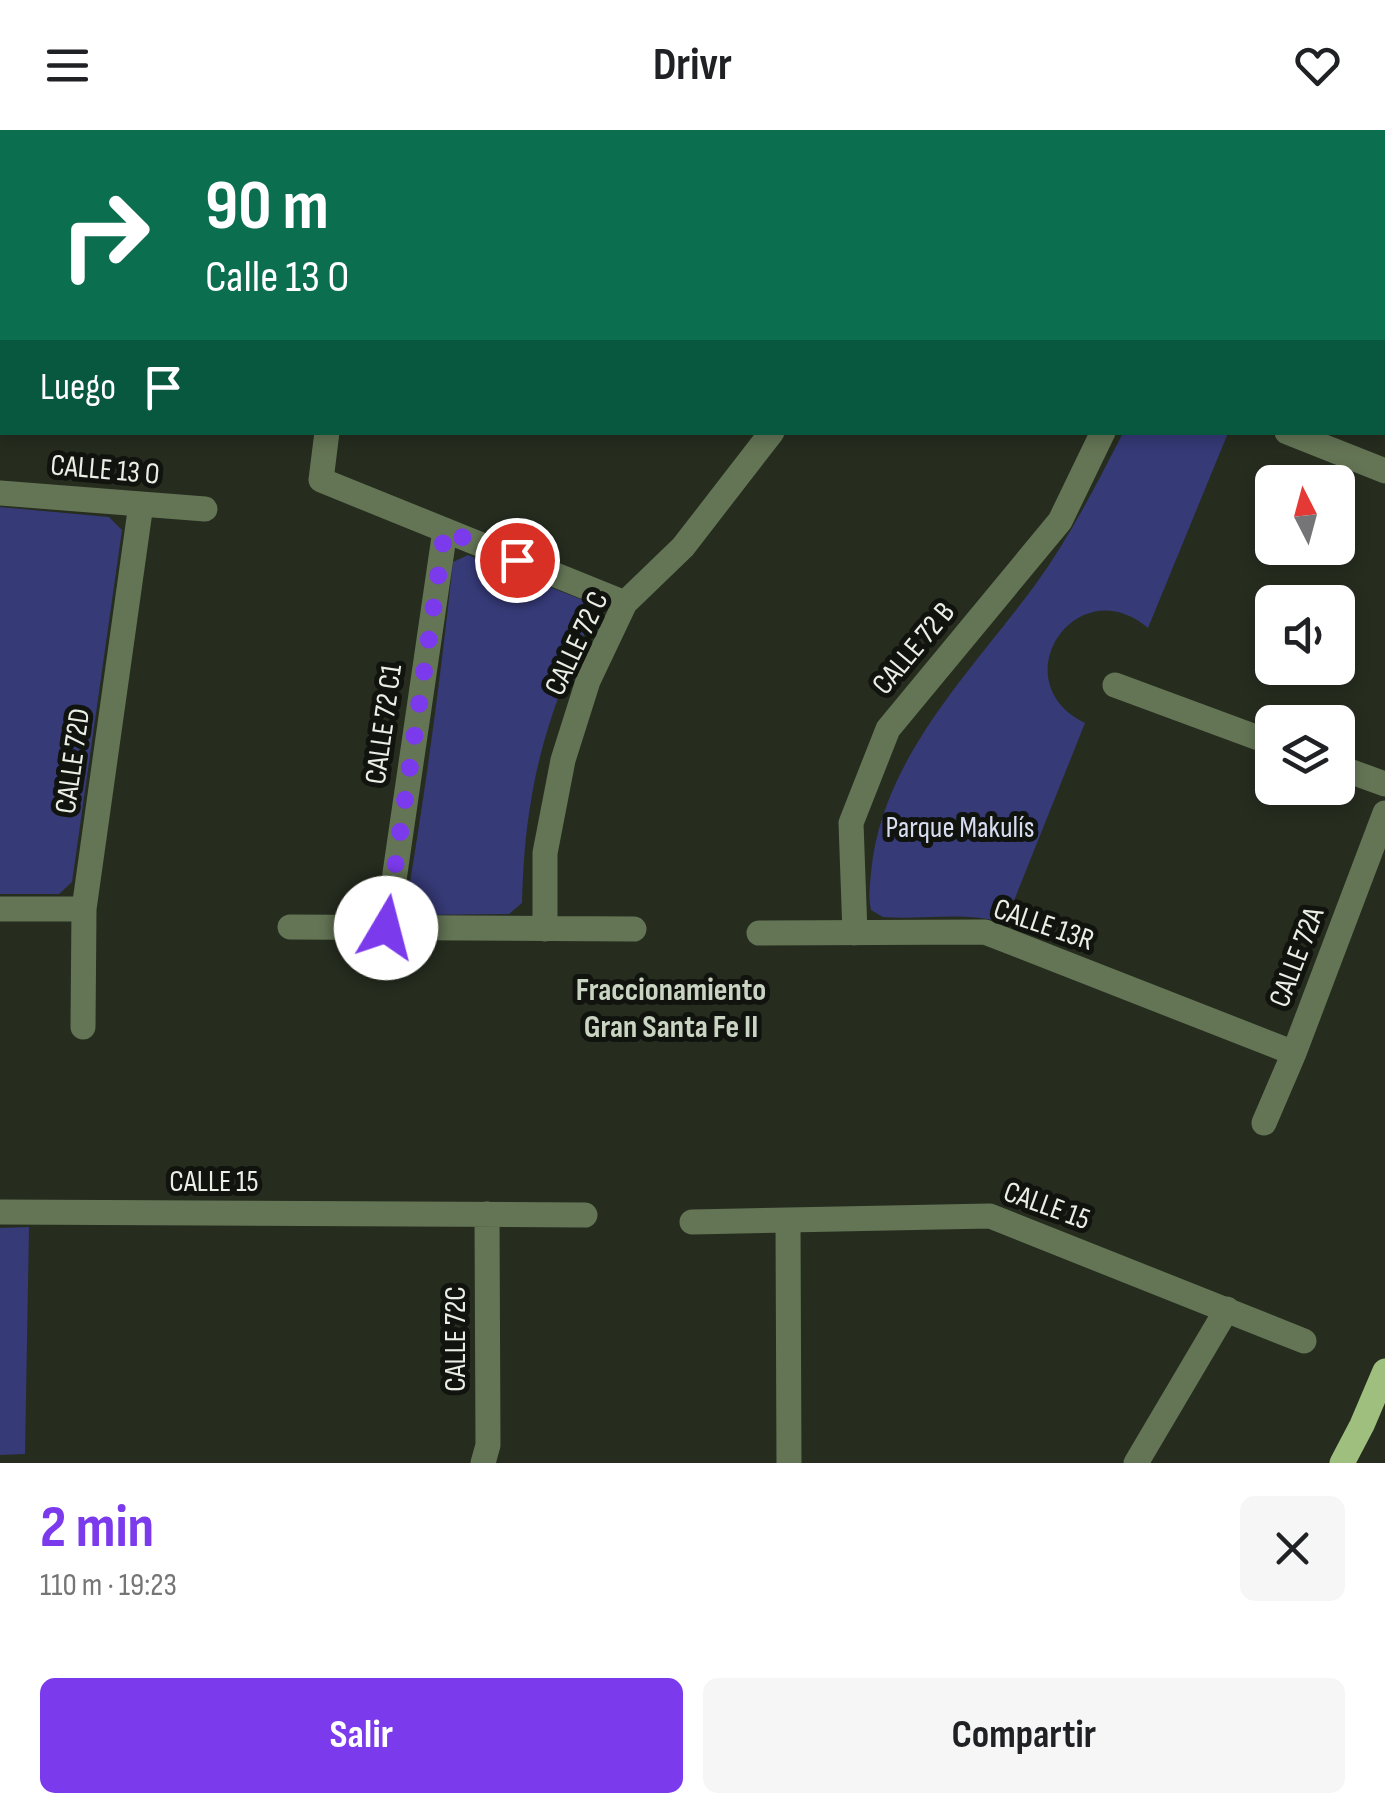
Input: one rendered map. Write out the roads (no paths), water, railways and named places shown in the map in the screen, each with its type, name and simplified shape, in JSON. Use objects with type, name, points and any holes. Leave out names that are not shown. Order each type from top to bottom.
[{"type":"main road","points":[[1342,1463],[1374,1427],[1385,1371]]},
{"type":"street","points":[[327,435],[320,480],[625,603]]},
{"type":"street","name":"CALLE 72 C","points":[[546,929],[545,853],[563,760],[588,681],[625,603],[682,547],[770,435]]},
{"type":"street","name":"CALLE 72 B","points":[[856,933],[850,824],[888,729],[1060,521],[1102,435]]},
{"type":"street","points":[[1295,435],[1385,471]]},
{"type":"street","name":"CALLE 13 O","points":[[0,493],[206,510]]},
{"type":"street","name":"CALLE 72D","points":[[83,1027],[84,909],[142,504]]},
{"type":"street","name":"CALLE 72 C1","points":[[386,928],[445,530]]},
{"type":"street","points":[[1116,686],[1255,737]]},
{"type":"street","points":[[1355,773],[1385,784]]},
{"type":"street","name":"CALLE 72A","points":[[1264,1122],[1385,813]]},
{"type":"street","points":[[0,910],[84,909]]},
{"type":"street","points":[[290,927],[634,929]]},
{"type":"street","name":"CALLE 13R","points":[[759,933],[985,932],[1294,1053]]},
{"type":"street","name":"CALLE 15","points":[[0,1212],[585,1214]]},
{"type":"street","name":"CALLE 72C","points":[[483,1463],[488,1445],[487,1214]]},
{"type":"street","name":"CALLE 15","points":[[692,1222],[990,1216],[1304,1340]]},
{"type":"street","points":[[788,1220],[788,1463]]},
{"type":"street","points":[[1136,1463],[1227,1310]]},
{"type":"district","name":"Fraccionamiento Gran Santa Fe II","points":[[671,1008]]},
{"type":"park label","name":"Parque Makulís","points":[[960,827]]}]
